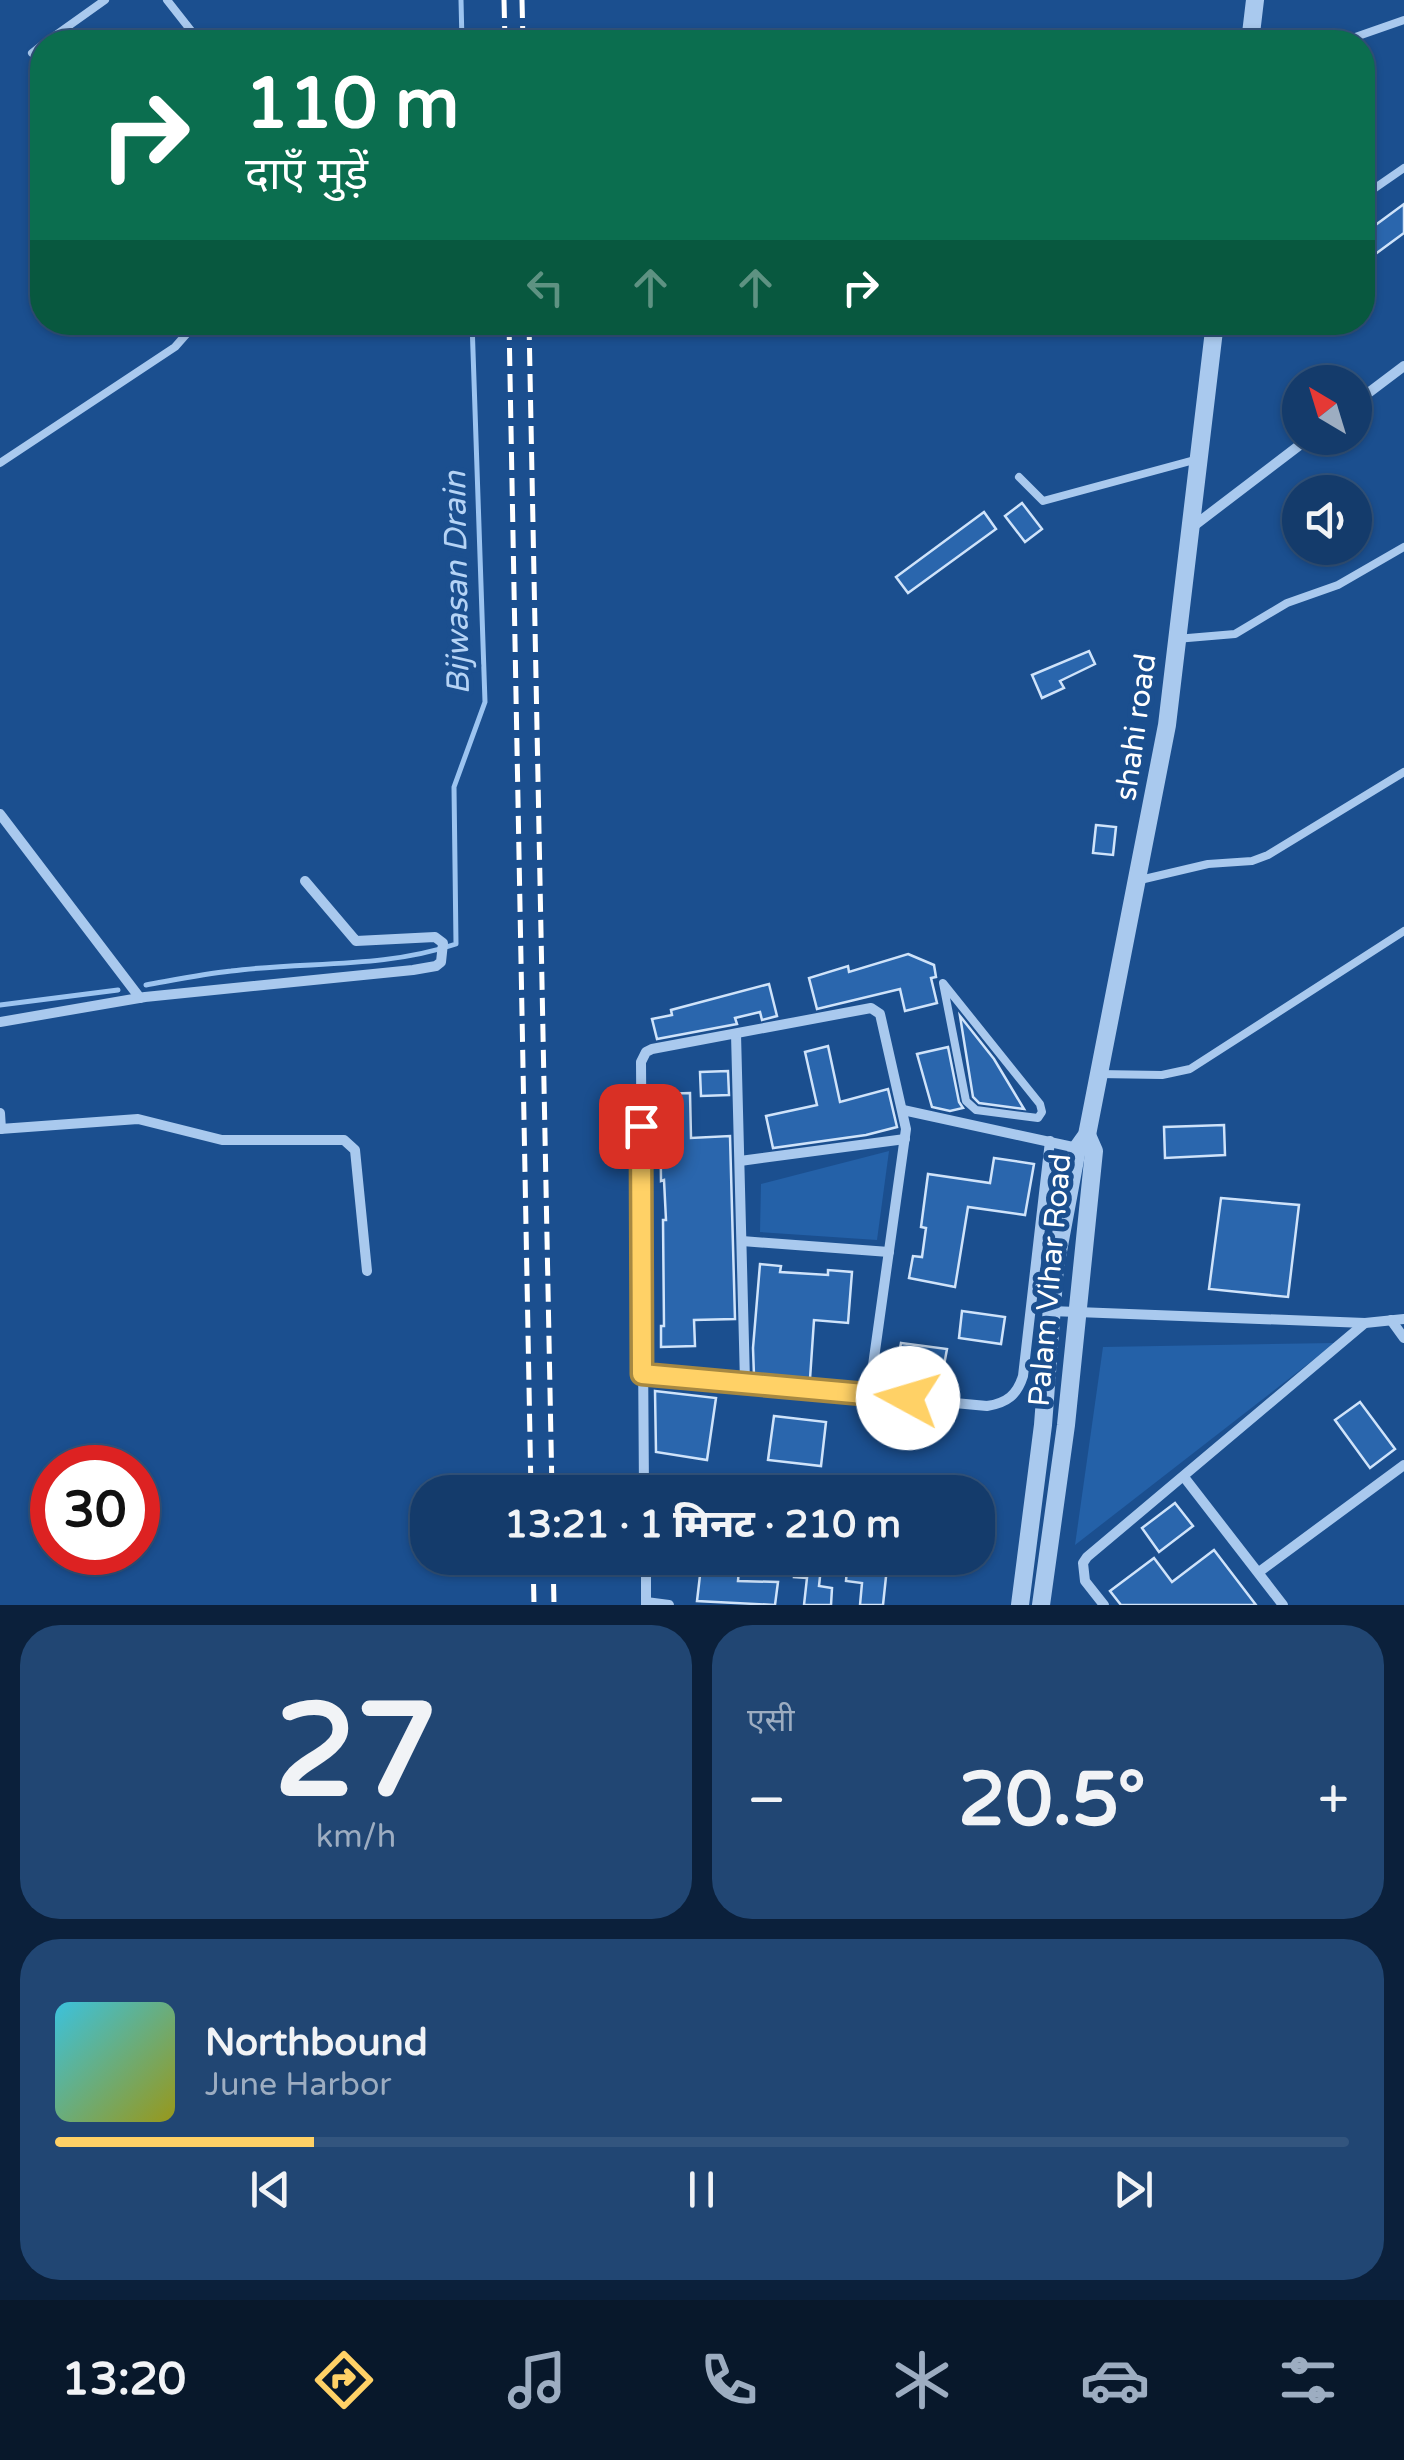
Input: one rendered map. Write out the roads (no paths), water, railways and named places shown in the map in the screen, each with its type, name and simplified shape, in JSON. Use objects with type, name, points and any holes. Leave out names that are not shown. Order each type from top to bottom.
[{"type":"street","points":[[1251,30],[1255,0]]},
{"type":"street","name":"shahi road","points":[[1086,1145],[1168,725],[1214,335]]},
{"type":"street","points":[[1372,390],[1404,366]]},
{"type":"street","points":[[1190,529],[1288,455]]},
{"type":"street","points":[[0,814],[140,998]]},
{"type":"street","points":[[0,1022],[140,998],[436,966],[441,962],[443,947],[430,936],[356,941],[305,881]]},
{"type":"street","points":[[644,1475],[642,1057],[652,1049],[871,1008],[884,1021],[905,1139],[869,1394]]},
{"type":"street","points":[[736,1034],[746,1382]]},
{"type":"street","points":[[902,1110],[1086,1145]]},
{"type":"street","points":[[0,1113],[0,1129],[138,1119],[222,1140],[344,1140],[355,1150],[367,1271]]},
{"type":"street","points":[[740,1160],[905,1139]]},
{"type":"street","points":[[642,1374],[999,1404],[1019,1389],[1023,1376],[1050,1141]]},
{"type":"street","name":"Palam Vihar Road","points":[[1020,1605],[1043,1425],[1055,1267],[1086,1145]]},
{"type":"street","name":"Palam Vihar Road","points":[[1041,1605],[1066,1425],[1086,1145]]},
{"type":"street","points":[[742,1241],[889,1252]]},
{"type":"street","points":[[1050,1311],[1365,1324],[1404,1319]]},
{"type":"street","points":[[1390,1320],[1404,1338]]},
{"type":"street","points":[[1104,1605],[1085,1580],[1082,1564],[1365,1324]]},
{"type":"street","points":[[1259,1572],[1404,1466]]},
{"type":"street","points":[[1184,1476],[1283,1605]]},
{"type":"street","points":[[646,1575],[646,1603],[669,1605]]},
{"type":"lane","points":[[64,30],[106,0]]},
{"type":"lane","points":[[167,0],[191,30]]},
{"type":"lane","points":[[1375,30],[1404,20]]},
{"type":"lane","points":[[1375,188],[1404,168]]},
{"type":"lane","points":[[0,462],[175,347],[186,335]]},
{"type":"lane","points":[[1019,477],[1042,501],[1199,459]]},
{"type":"lane","points":[[1176,639],[1236,634],[1287,603],[1338,585],[1404,548]]},
{"type":"lane","points":[[1138,880],[1268,855],[1404,772]]},
{"type":"lane","points":[[1098,1074],[1128,1076],[1190,1068],[1404,932]]},
{"type":"lane","points":[[943,983],[1040,1104],[1042,1112],[1038,1118],[1026,1118],[976,1110],[966,1101],[943,983]]},
{"type":"lane","points":[[1022,1135],[1026,1118]]},
{"type":"waterway","name":"Bijwasan Drain","points":[[461,0],[462,30]]},
{"type":"waterway","name":"Bijwasan Drain","points":[[146,985],[259,968],[372,961],[456,944],[454,787],[485,702],[472,335]]},
{"type":"waterway","name":"Bijwasan Drain","points":[[0,1005],[118,990]]},
{"type":"railway","points":[[504,0],[505,30]]},
{"type":"railway","points":[[522,0],[523,30]]},
{"type":"railway","points":[[509,335],[531,1475]]},
{"type":"railway","points":[[529,335],[552,1475]]},
{"type":"railway","points":[[533,1575],[534,1605]]},
{"type":"railway","points":[[553,1575],[554,1605]]}]
